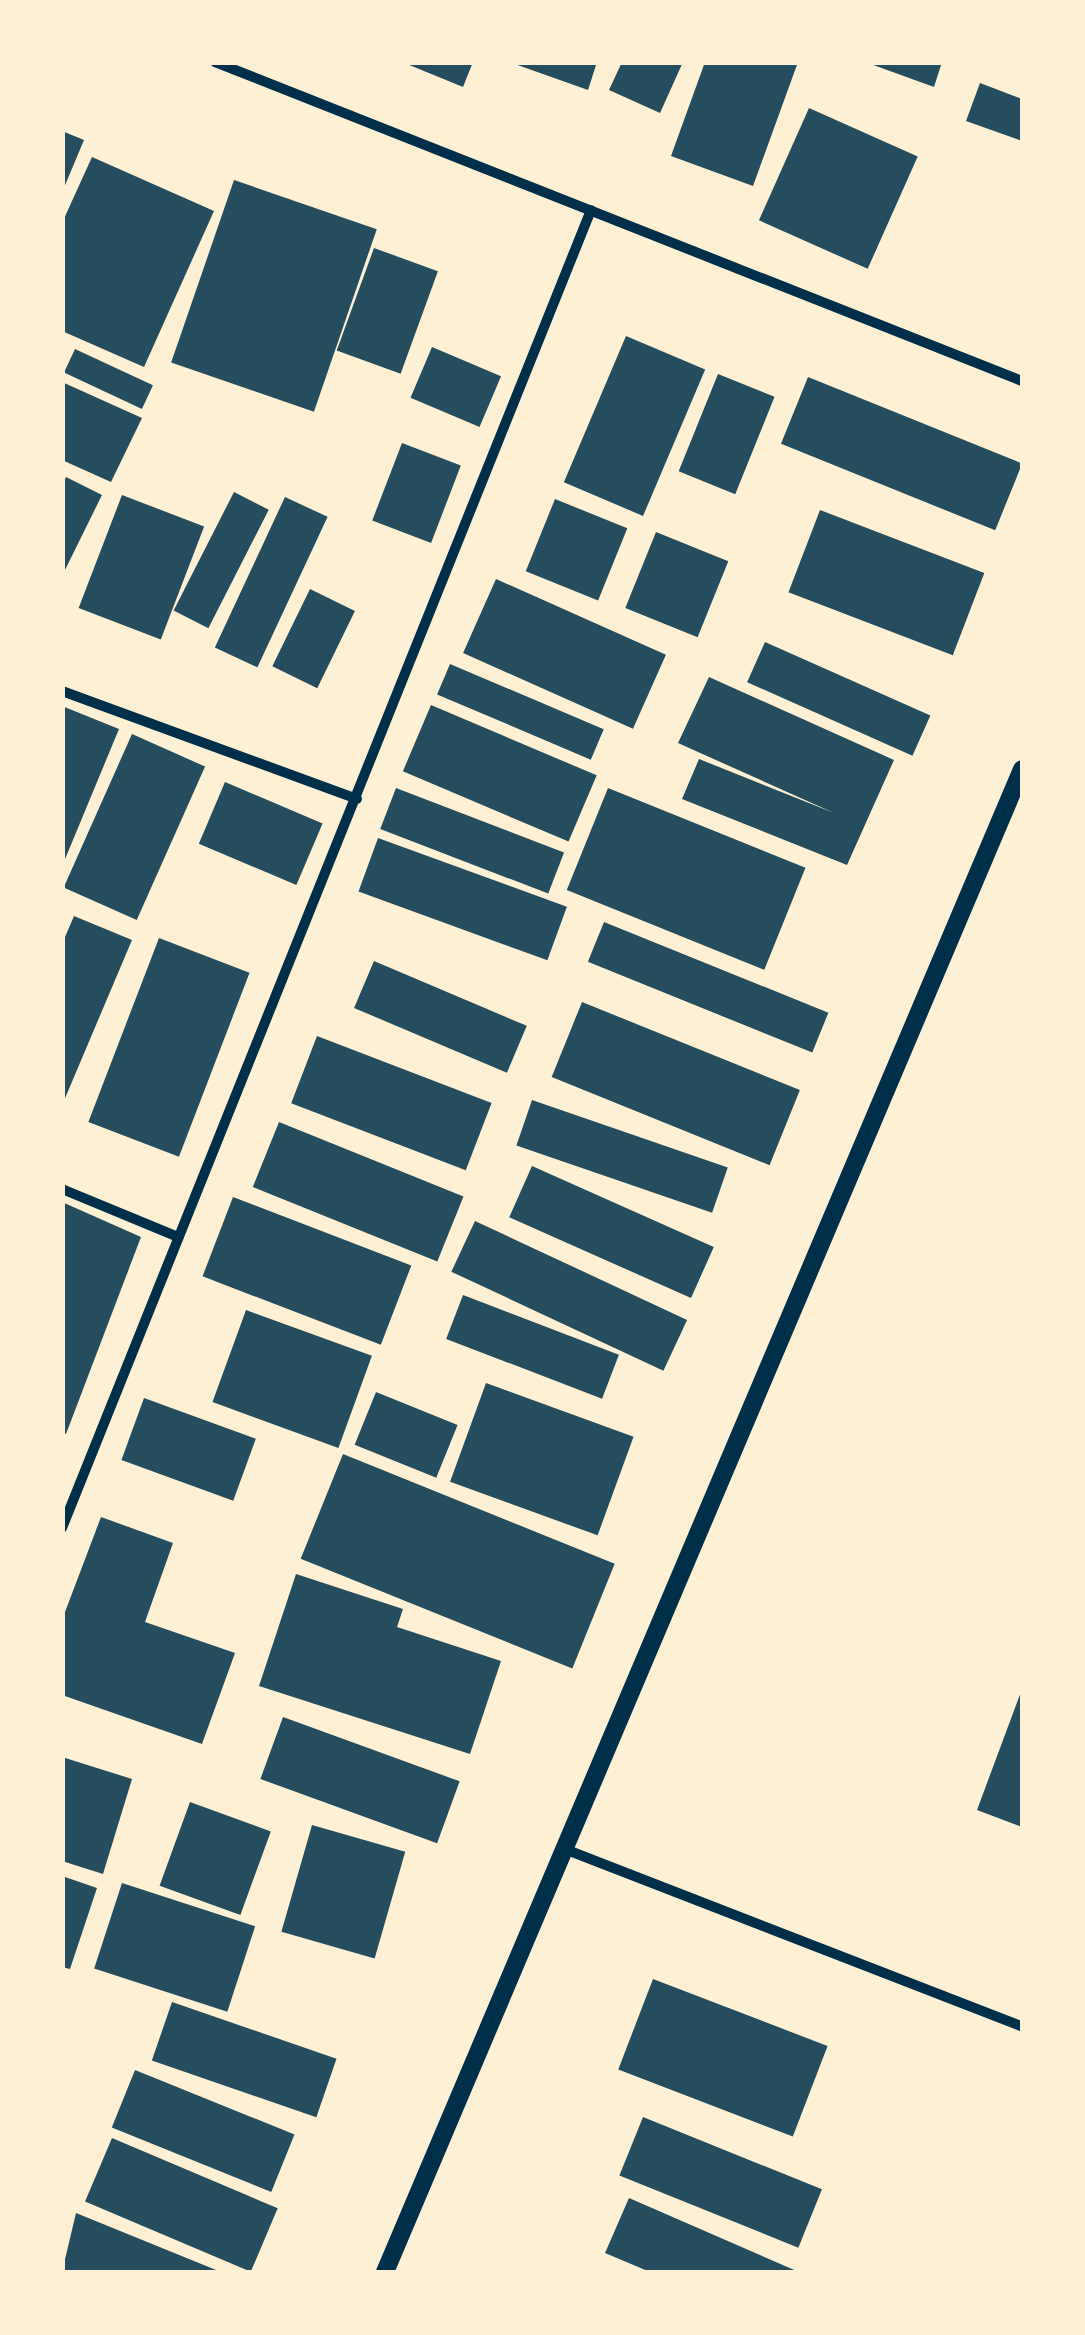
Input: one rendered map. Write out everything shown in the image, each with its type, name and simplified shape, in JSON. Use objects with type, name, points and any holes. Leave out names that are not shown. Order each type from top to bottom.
[{"type":"street","points":[[216,62],[1022,380]]},
{"type":"street","points":[[62,1528],[591,210]]},
{"type":"street","points":[[62,691],[357,799]]},
{"type":"street","points":[[385,2272],[560,1848],[1022,770]]},
{"type":"street","points":[[62,1189],[178,1237]]},
{"type":"street","points":[[560,1848],[1022,2026]]},
{"type":"building","points":[[402,62],[473,62],[463,87]]},
{"type":"building","points":[[509,62],[597,62],[588,90]]},
{"type":"building","points":[[622,62],[683,62],[660,113],[609,90]]},
{"type":"building","points":[[705,62],[798,62],[753,186],[671,156]]},
{"type":"building","points":[[865,62],[942,62],[934,87]]},
{"type":"building","points":[[980,83],[1022,99],[1022,141],[966,121]]},
{"type":"building","points":[[809,108],[918,156],[868,269],[759,220]]},
{"type":"building","points":[[62,131],[84,140],[63,190],[62,190]]},
{"type":"building","points":[[92,157],[214,211],[144,367],[62,331],[62,223]]},
{"type":"building","points":[[234,180],[377,229],[314,412],[171,362]]},
{"type":"building","points":[[374,248],[438,271],[401,374],[337,350]]},
{"type":"building","points":[[626,336],[705,370],[643,516],[564,482]]},
{"type":"building","points":[[432,347],[501,376],[480,427],[411,398]]},
{"type":"building","points":[[75,349],[153,385],[142,409],[64,373]]},
{"type":"building","points":[[718,374],[775,397],[735,494],[679,471]]},
{"type":"building","points":[[808,377],[1022,463],[995,530],[781,444]]},
{"type":"building","points":[[62,382],[142,418],[111,482],[62,460]]},
{"type":"building","points":[[402,443],[461,466],[431,543],[372,520]]},
{"type":"building","points":[[66,477],[102,495],[62,576],[62,485]]},
{"type":"building","points":[[234,492],[269,510],[208,628],[174,611]]},
{"type":"building","points":[[122,495],[204,527],[161,639],[79,608]]},
{"type":"building","points":[[285,497],[328,517],[257,667],[215,647]]},
{"type":"building","points":[[555,499],[627,528],[598,601],[526,571]]},
{"type":"building","points":[[820,510],[984,573],[953,655],[788,592]]},
{"type":"building","points":[[656,532],[728,561],[698,637],[625,608]]},
{"type":"building","points":[[496,579],[666,655],[633,729],[463,653]]},
{"type":"building","points":[[310,589],[355,611],[317,688],[272,666]]},
{"type":"building","points":[[765,642],[930,716],[912,756],[747,682]]},
{"type":"building","points":[[450,664],[604,729],[591,760],[437,694]]},
{"type":"building","points":[[709,677],[894,760],[847,865],[682,799],[699,759],[834,813],[678,743]]},
{"type":"building","points":[[431,705],[597,775],[569,842],[403,771]]},
{"type":"building","points":[[62,706],[119,729],[63,864],[62,864]]},
{"type":"building","points":[[132,734],[205,767],[137,920],[64,887]]},
{"type":"building","points":[[225,782],[323,823],[296,885],[199,844]]},
{"type":"building","points":[[396,788],[564,853],[548,894],[380,829]]},
{"type":"building","points":[[608,788],[805,868],[764,970],[567,890]]},
{"type":"building","points":[[378,838],[567,907],[547,960],[359,892]]},
{"type":"building","points":[[74,916],[132,940],[63,1103],[62,944]]},
{"type":"building","points":[[604,922],[828,1013],[812,1053],[588,962]]},
{"type":"building","points":[[159,938],[250,973],[179,1157],[88,1122]]},
{"type":"building","points":[[374,961],[527,1026],[507,1073],[354,1008]]},
{"type":"building","points":[[582,1002],[800,1090],[770,1165],[552,1077]]},
{"type":"building","points":[[317,1036],[492,1103],[466,1170],[291,1103]]},
{"type":"building","points":[[532,1100],[728,1167],[712,1213],[516,1145]]},
{"type":"building","points":[[279,1122],[464,1197],[437,1261],[253,1187]]},
{"type":"building","points":[[532,1166],[714,1247],[691,1298],[509,1217]]},
{"type":"building","points":[[233,1197],[411,1265],[381,1345],[203,1276]]},
{"type":"building","points":[[62,1202],[141,1237],[66,1434],[62,1433]]},
{"type":"building","points":[[475,1221],[687,1320],[663,1371],[451,1272]]},
{"type":"building","points":[[463,1295],[619,1355],[602,1399],[446,1339]]},
{"type":"building","points":[[246,1310],[372,1356],[338,1448],[212,1402]]},
{"type":"building","points":[[486,1383],[634,1437],[598,1535],[450,1482]]},
{"type":"building","points":[[376,1392],[458,1425],[436,1478],[355,1445]]},
{"type":"building","points":[[144,1398],[256,1439],[233,1501],[121,1460]]},
{"type":"building","points":[[343,1454],[615,1564],[572,1669],[301,1559]]},
{"type":"building","points":[[101,1517],[173,1543],[145,1622],[235,1653],[202,1744],[62,1695],[62,1620]]},
{"type":"building","points":[[296,1574],[403,1609],[397,1627],[501,1661],[470,1754],[259,1686]]},
{"type":"building","points":[[1022,1689],[1022,1827],[977,1810]]},
{"type":"building","points":[[283,1717],[460,1781],[437,1843],[260,1779]]},
{"type":"building","points":[[62,1757],[132,1779],[103,1874],[62,1861]]},
{"type":"building","points":[[190,1802],[271,1831],[240,1915],[160,1886]]},
{"type":"building","points":[[312,1825],[405,1852],[375,1958],[281,1932]]},
{"type":"building","points":[[62,1876],[97,1888],[70,1969],[62,1967]]},
{"type":"building","points":[[122,1883],[255,1926],[227,2012],[94,1969]]},
{"type":"building","points":[[653,1979],[828,2046],[793,2137],[618,2070]]},
{"type":"building","points":[[172,2002],[337,2059],[316,2117],[152,2061]]},
{"type":"building","points":[[135,2070],[294,2134],[271,2192],[112,2127]]},
{"type":"building","points":[[643,2117],[822,2189],[798,2248],[619,2175]]},
{"type":"building","points":[[112,2138],[278,2208],[251,2272],[85,2202]]},
{"type":"building","points":[[629,2198],[799,2272],[650,2272],[605,2253]]},
{"type":"building","points":[[76,2213],[221,2272],[62,2272]]}]
